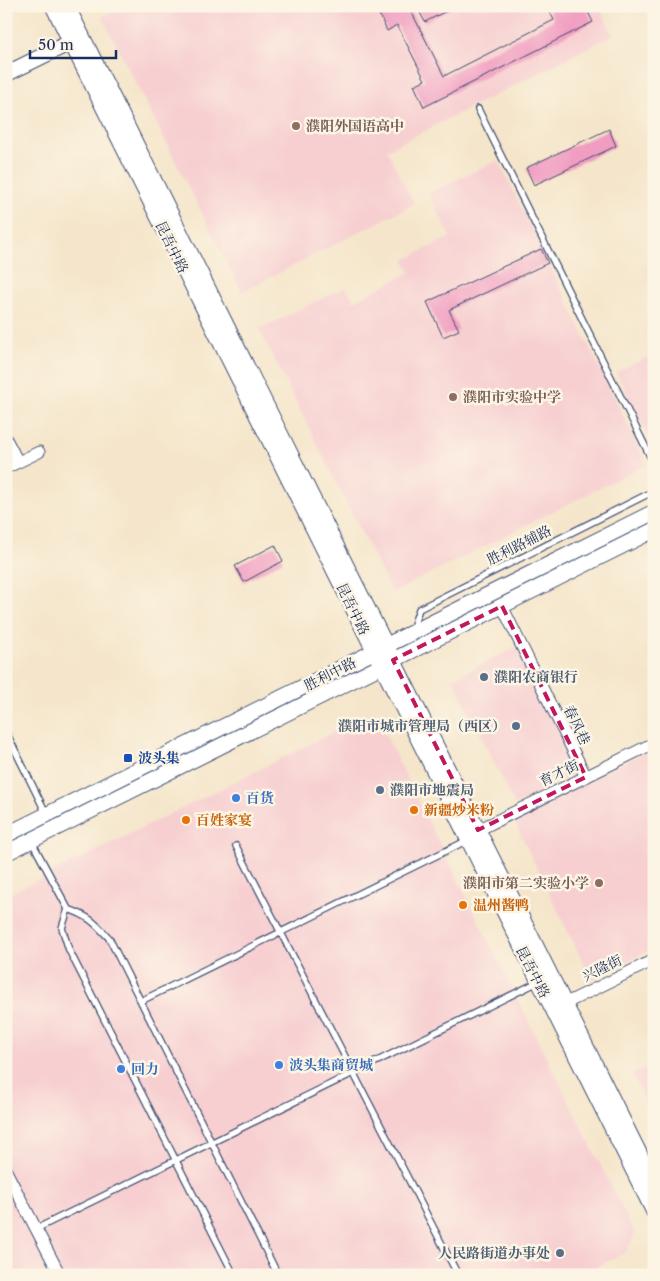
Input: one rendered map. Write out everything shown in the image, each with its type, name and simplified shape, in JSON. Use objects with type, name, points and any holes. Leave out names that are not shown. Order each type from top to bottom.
[{"type":"street","name":"昆吾中路","points":[[65,6],[71,42],[473,835],[564,1004],[654,1184]]},
{"type":"street","name":"昆吾中路","points":[[65,6],[380,649]]},
{"type":"street","points":[[6,74],[71,42]]},
{"type":"street","points":[[6,439],[18,462]]},
{"type":"street","points":[[6,468],[39,452]]},
{"type":"street","name":"胜利中路","points":[[6,835],[654,512]]},
{"type":"street","name":"胜利中路","points":[[6,853],[654,530]]},
{"type":"street","name":"春风巷","points":[[502,606],[586,777]]},
{"type":"street","name":"育才街","points":[[473,835],[654,744]]},
{"type":"street","name":"昆吾中路","points":[[473,835],[538,982],[654,1212]]},
{"type":"street","name":"兴隆街","points":[[564,1004],[654,960]]},
{"type":"street","points":[[6,1171],[60,1275]]},
{"type":"lane","points":[[478,109],[654,464]]},
{"type":"lane","name":"胜利路辅路","points":[[410,634],[419,609],[654,491]]},
{"type":"lane","points":[[6,732],[47,815]]},
{"type":"lane","points":[[140,1000],[473,835]]},
{"type":"lane","points":[[31,840],[68,909],[84,914],[109,938],[278,1275]]},
{"type":"lane","points":[[236,846],[458,1275]]},
{"type":"lane","points":[[68,909],[62,928],[69,950],[234,1275]]},
{"type":"lane","points":[[36,1229],[538,982]]},
{"type":"highlighted area","points":[[502,606],[586,777],[478,830],[393,660]]},
{"type":"shaded area","name":"濮阳外国语高中","points":[[123,6],[599,6],[613,35],[387,150],[414,204],[242,292],[102,17]]},
{"type":"shaded area","name":"濮阳市实验中学","points":[[498,160],[647,464],[392,593],[259,329],[346,287],[354,301],[410,272],[404,260],[450,237],[429,193]]},
{"type":"shaded area","points":[[654,354],[654,448],[616,372]]},
{"type":"shaded area","name":"濮阳市城市管理局（西区）","points":[[517,647],[579,773],[515,805],[453,679]]},
{"type":"shaded area","name":"波头集商贸城","points":[[374,712],[635,1234],[626,1252],[580,1275],[6,1275],[6,896]]},
{"type":"shaded area","name":"濮阳市第二实验小学","points":[[654,748],[654,948],[591,979],[512,817]]},
{"type":"shaded area","points":[[654,1064],[654,1118],[632,1074]]},
{"type":"building","points":[[390,6],[456,6],[425,22],[418,9],[412,13],[444,76],[554,20],[547,6],[585,6],[593,22],[424,107],[414,85],[425,80],[397,25],[387,31],[378,12]]},
{"type":"building","points":[[609,129],[616,146],[534,185],[526,168]]},
{"type":"building","points":[[541,249],[548,263],[449,310],[459,330],[443,337],[427,302]]},
{"type":"building","points":[[275,545],[283,561],[244,582],[235,566]]},
{"type":"place","name":"濮阳外国语高中","points":[[296,126]]},
{"type":"place","name":"濮阳市实验中学","points":[[453,397]]},
{"type":"place","name":"濮阳农商银行","points":[[484,677]]},
{"type":"place","name":"濮阳市城市管理局（西区）","points":[[516,726]]},
{"type":"place","name":"波头集","points":[[128,758]]},
{"type":"place","name":"濮阳市地震局","points":[[380,790]]},
{"type":"place","name":"百货","points":[[236,798]]},
{"type":"place","name":"新疆炒米粉","points":[[414,810]]},
{"type":"place","name":"百姓家宴","points":[[186,820]]},
{"type":"place","name":"濮阳市第二实验小学","points":[[599,883]]},
{"type":"place","name":"温州酱鸭","points":[[463,905]]},
{"type":"place","name":"波头集商贸城","points":[[279,1065]]},
{"type":"place","name":"回力","points":[[121,1069]]},
{"type":"place","name":"人民路街道办事处","points":[[560,1253]]}]
